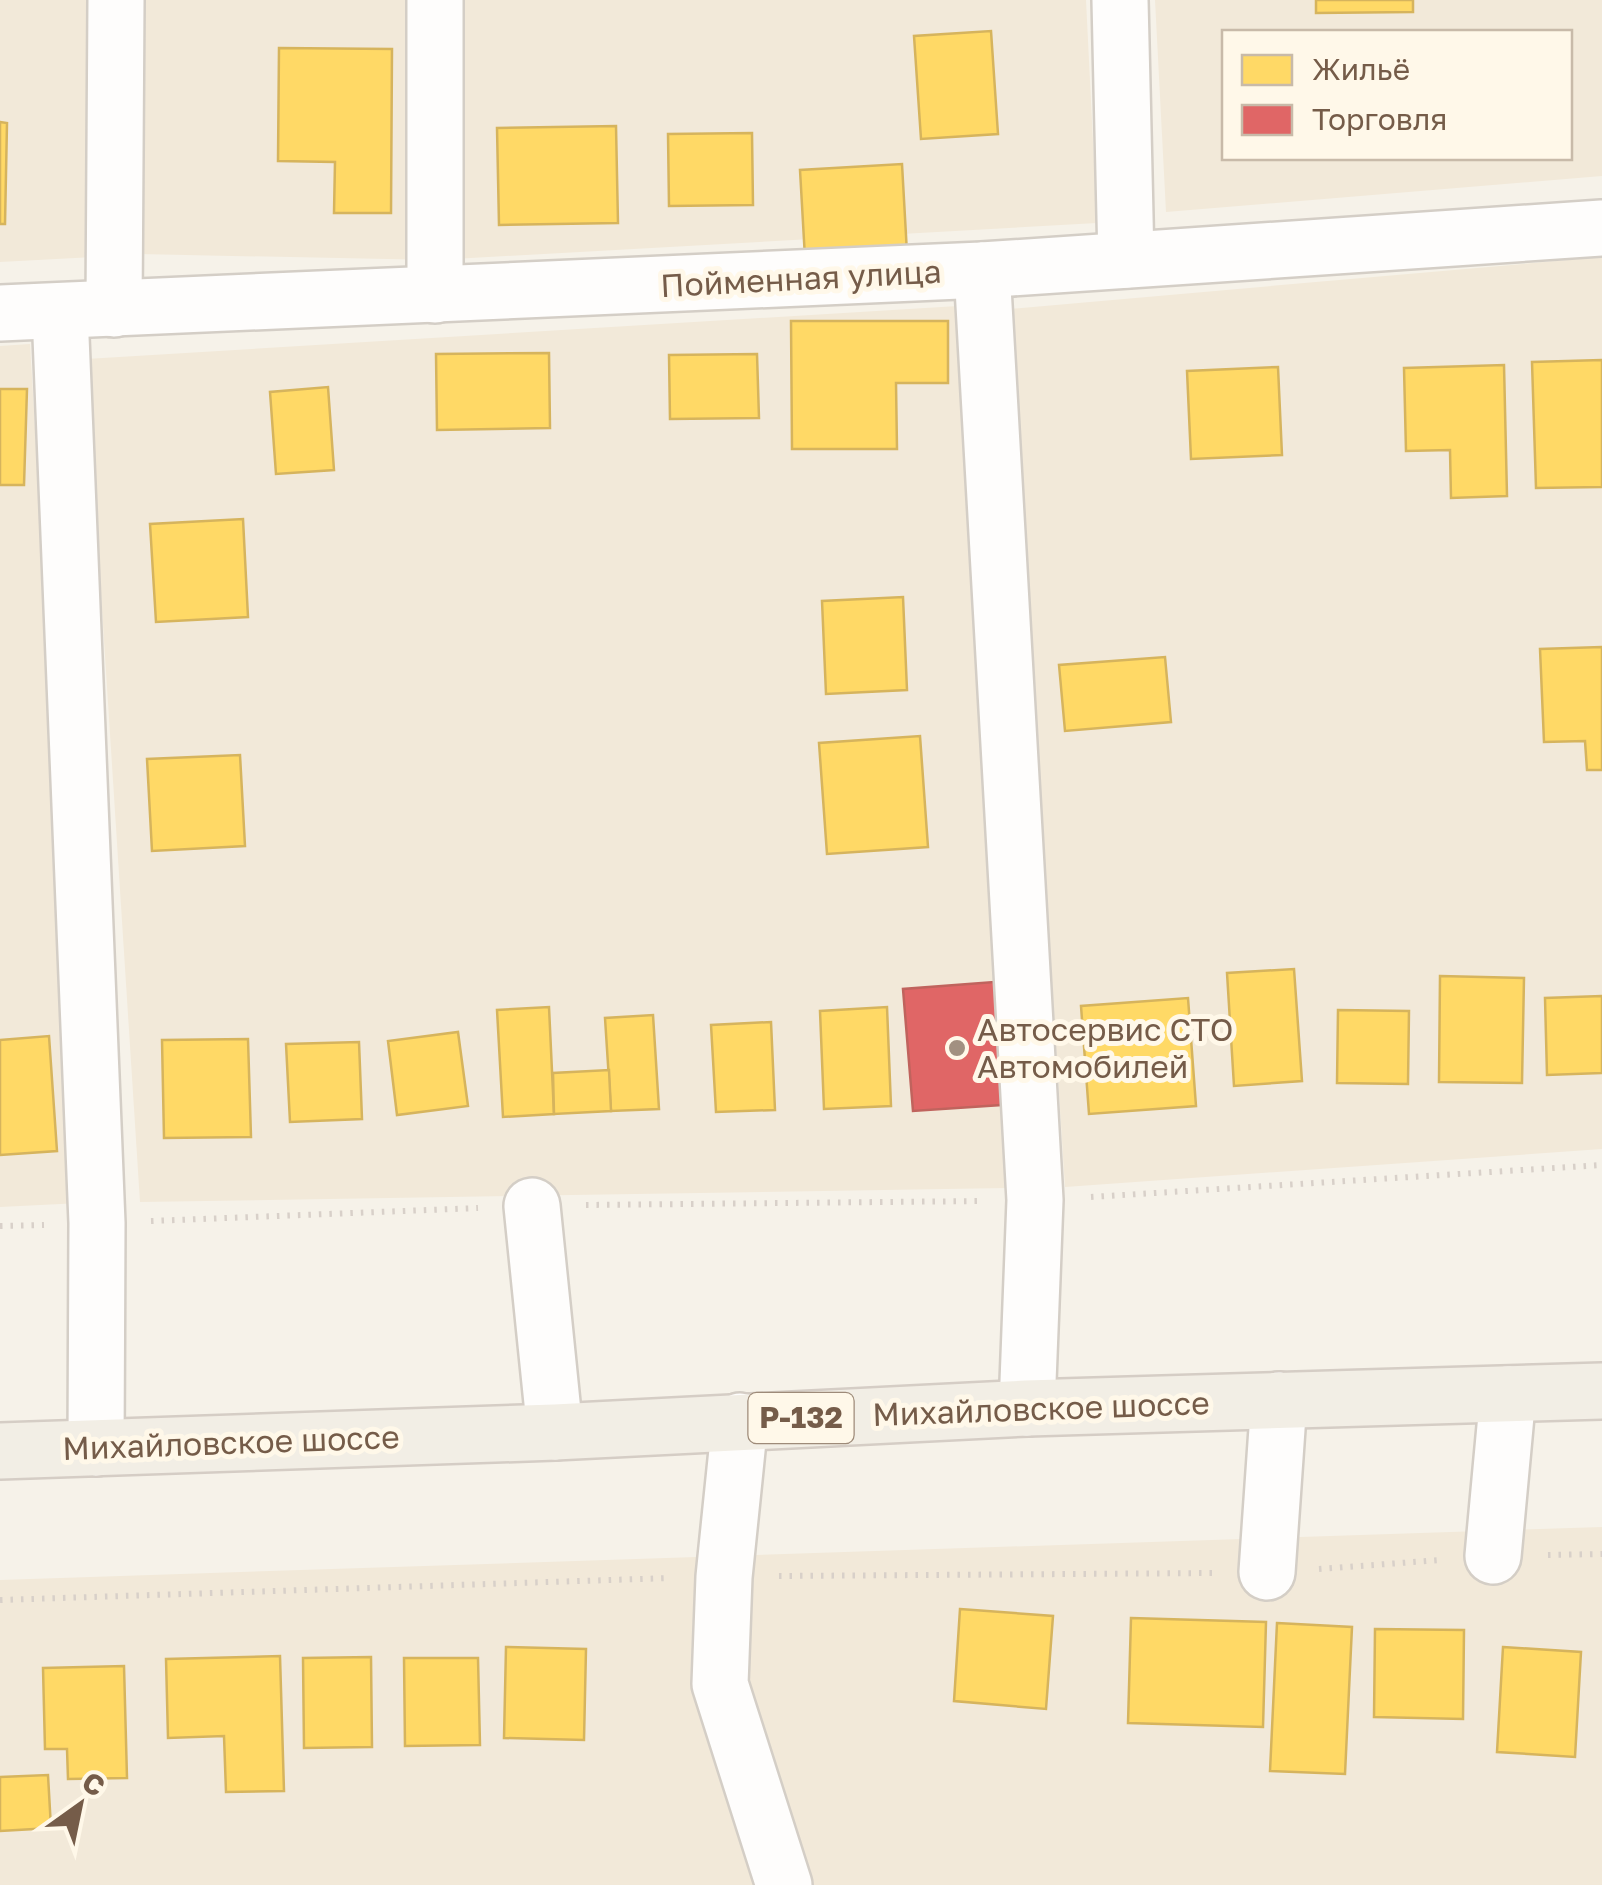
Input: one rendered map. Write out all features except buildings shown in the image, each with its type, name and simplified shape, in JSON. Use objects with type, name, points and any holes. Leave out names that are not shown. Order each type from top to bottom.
[{"type":"main road","name":"Михайловское шоссе","points":[[0,1451],[555,1432],[1027,1408],[1602,1391]]},
{"type":"street","points":[[114,309],[116,0]]},
{"type":"street","points":[[435,0],[435,295]]},
{"type":"street","points":[[1120,0],[1126,260]]},
{"type":"street","name":"Пойменная улица","points":[[0,313],[982,270],[1602,228]]},
{"type":"street","points":[[982,270],[1035,1200],[1027,1408]]},
{"type":"street","points":[[60,312],[97,1223],[96,1448]]},
{"type":"street","points":[[532,1206],[555,1432]]},
{"type":"street","points":[[1493,1556],[1508,1394]]},
{"type":"street","points":[[1267,1572],[1279,1400]]},
{"type":"street","points":[[740,1421],[724,1576],[720,1684],[784,1885]]},
{"type":"path","points":[[0,1226],[532,1206],[1035,1200],[1602,1165]]},
{"type":"path","points":[[0,1600],[724,1576],[1267,1572],[1493,1556],[1602,1554]]},
{"type":"shaded area","points":[[0,0],[98,0],[94,257],[0,262]]},
{"type":"shaded area","points":[[144,0],[1086,0],[1097,223],[436,260],[137,254]]},
{"type":"shaded area","points":[[1155,0],[1602,0],[1602,176],[1166,212]]},
{"type":"shaded area","points":[[1602,257],[1602,1149],[1065,1187],[1009,309]]},
{"type":"shaded area","points":[[958,306],[1007,1188],[140,1202],[86,359]]},
{"type":"shaded area","points":[[30,344],[81,1203],[0,1207],[0,346]]},
{"type":"shaded area","points":[[1602,1527],[1602,1885],[0,1885],[0,1580]]},
{"type":"place","name":"Автосервис СТО Автомобилей","points":[[957,1048]]}]
